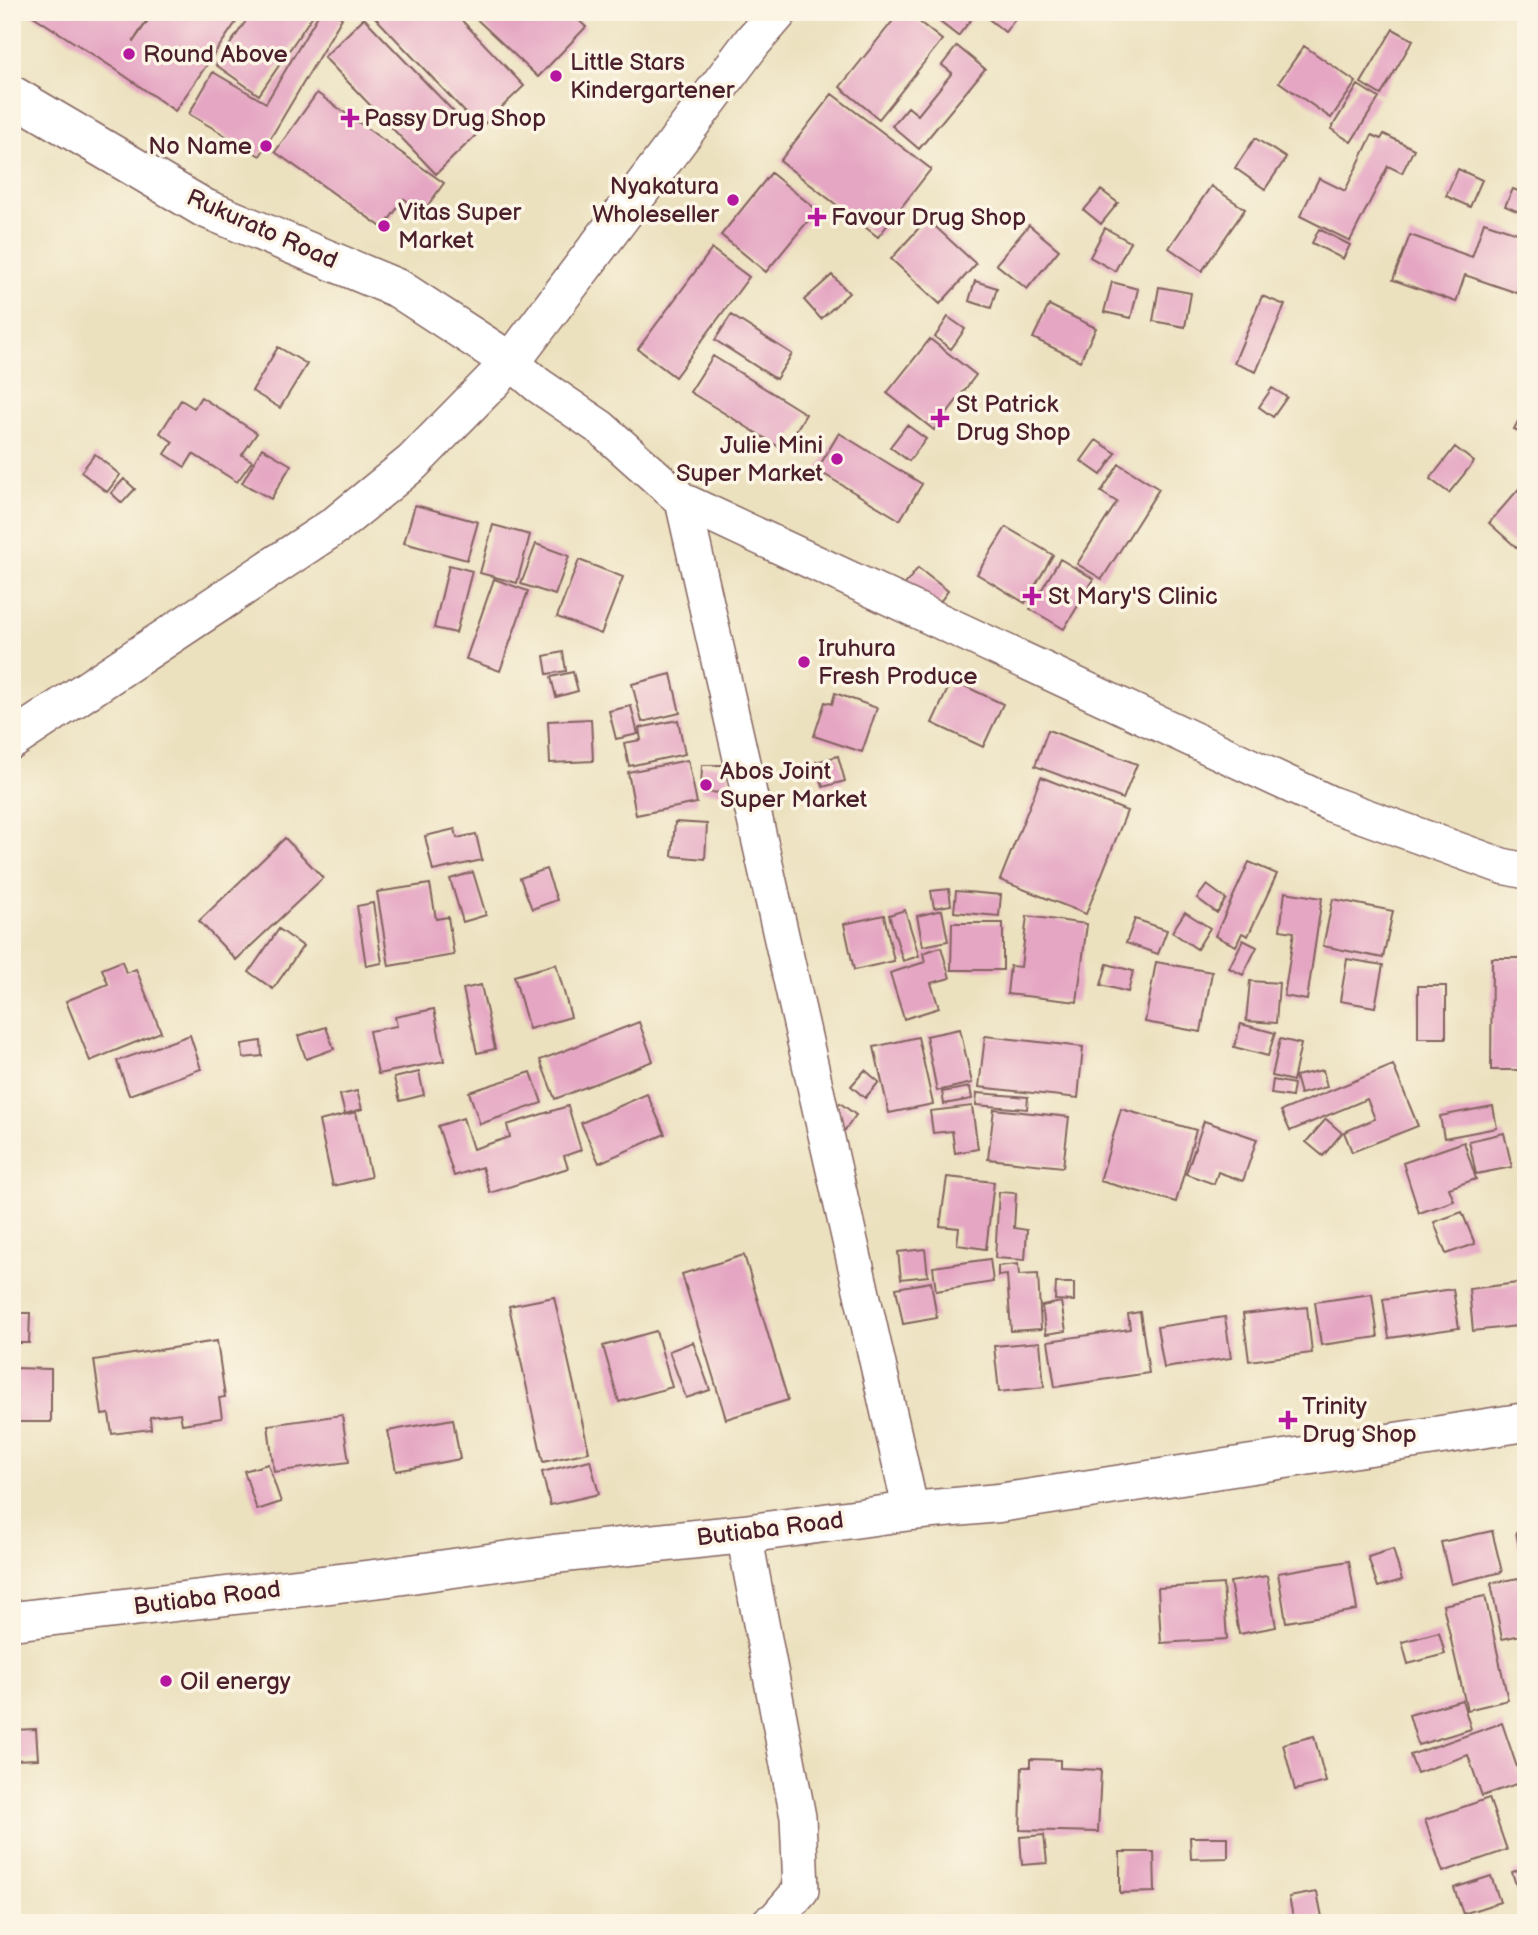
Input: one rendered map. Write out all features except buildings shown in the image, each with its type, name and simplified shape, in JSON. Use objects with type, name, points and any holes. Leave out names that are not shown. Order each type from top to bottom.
[{"type":"street","points":[[12,740],[336,525],[412,463],[511,362],[753,41],[778,12]]},
{"type":"street","name":"Rukurato Road","points":[[12,95],[204,208],[399,289],[511,362]]},
{"type":"street","points":[[511,362],[538,385],[601,428],[683,501],[1331,804],[1502,866],[1526,871]]},
{"type":"street","points":[[683,501],[911,1511]]},
{"type":"street","name":"Butiaba Road","points":[[12,1621],[382,1578],[554,1554],[744,1534],[911,1511],[999,1503],[1526,1422]]},
{"type":"street","points":[[744,1534],[798,1817],[801,1858],[801,1890],[775,1920],[769,1923]]},
{"type":"place","name":"Round Above","points":[[129,54]]},
{"type":"place","name":"Little Stars Kindergartener","points":[[556,76]]},
{"type":"place","name":"Passy Drug Shop","points":[[350,118]]},
{"type":"place","name":"No Name","points":[[266,146]]},
{"type":"place","name":"Nyakatura Wholeseller","points":[[733,200]]},
{"type":"place","name":"Favour Drug Shop","points":[[817,217]]},
{"type":"place","name":"Vitas Super Market","points":[[384,226]]},
{"type":"place","name":"St Patrick Drug Shop","points":[[940,418]]},
{"type":"place","name":"Julie Mini Super Market","points":[[837,459]]},
{"type":"place","name":"St Mary'S Clinic","points":[[1032,596]]},
{"type":"place","name":"Iruhura Fresh Produce","points":[[804,662]]},
{"type":"place","name":"Abos Joint Super Market","points":[[706,785]]},
{"type":"place","name":"Trinity Drug Shop","points":[[1288,1420]]},
{"type":"place","name":"Oil energy","points":[[166,1681]]}]
